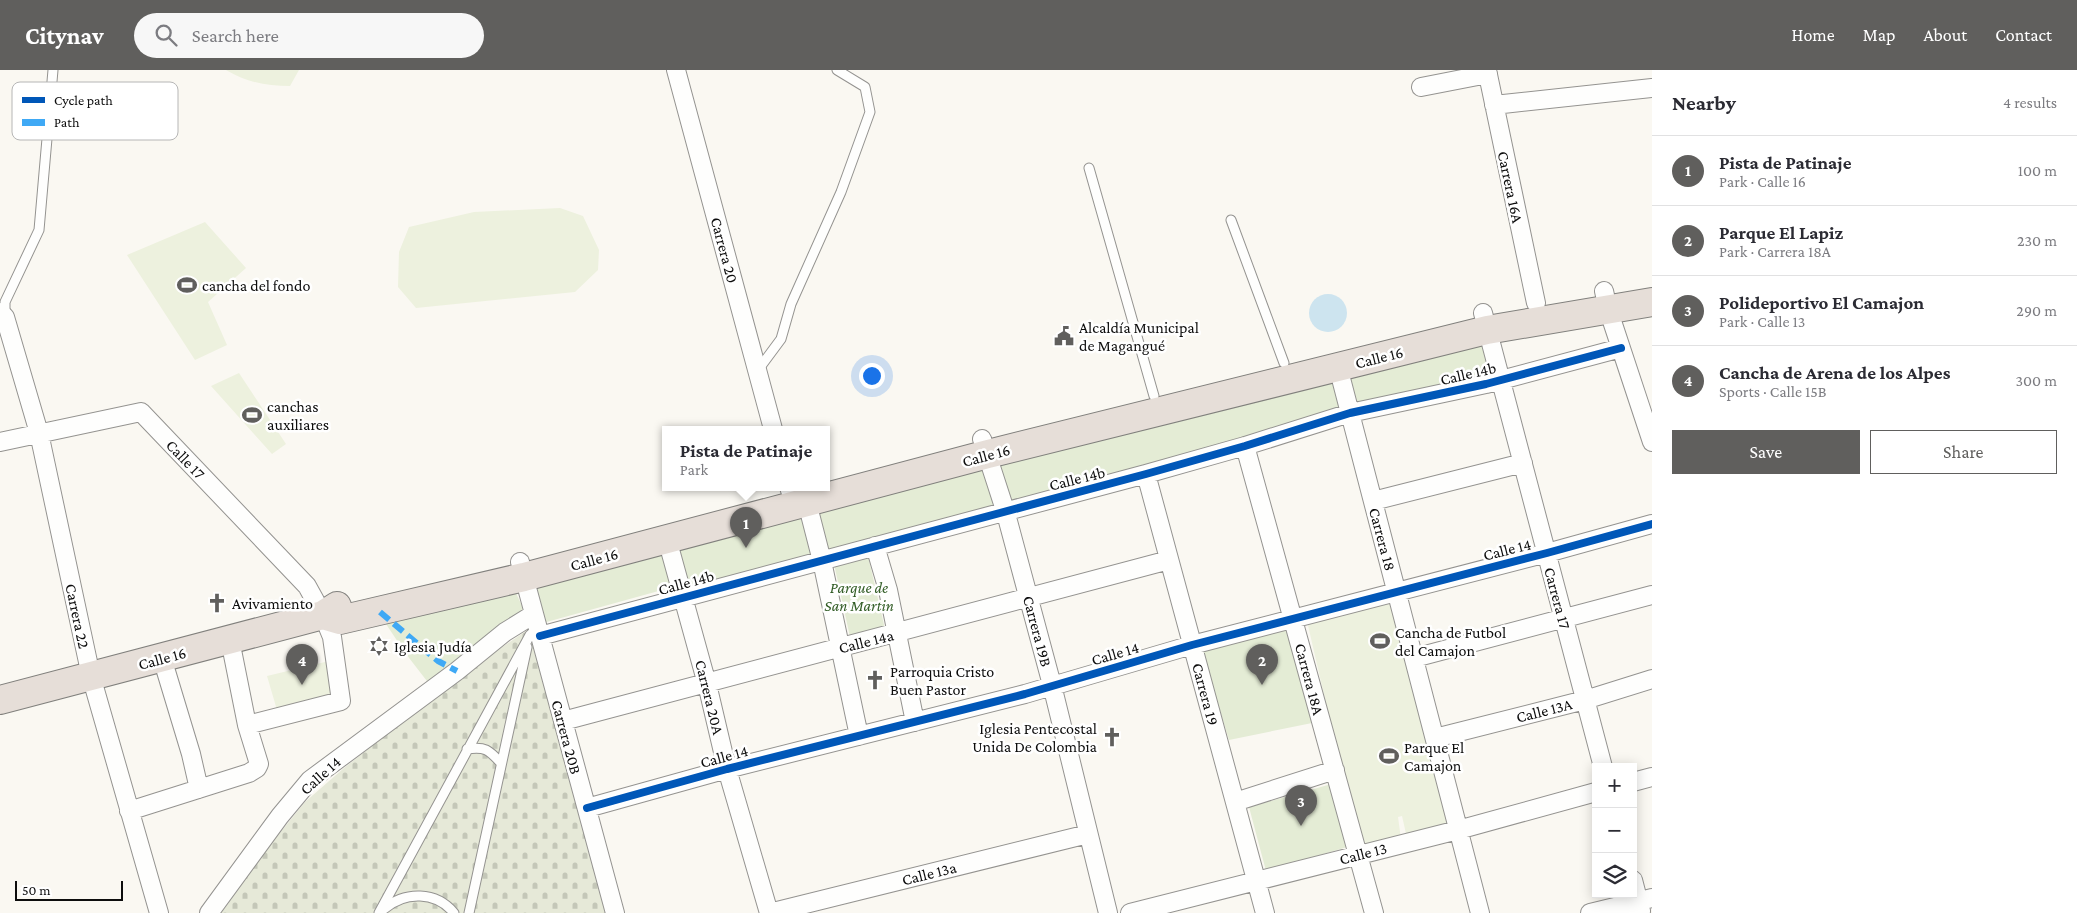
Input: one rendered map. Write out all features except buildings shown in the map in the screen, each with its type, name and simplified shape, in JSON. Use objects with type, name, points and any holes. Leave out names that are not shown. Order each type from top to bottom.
[{"type":"highway","name":"Calle 16","points":[[830,485],[985,446],[1154,396],[1284,363],[1485,321],[1606,300],[1652,283]]},
{"type":"highway","name":"Calle 16","points":[[830,479],[1338,367],[1536,303],[1606,300],[1652,302]]},
{"type":"highway","name":"Calle 16","points":[[522,570],[797,493]]},
{"type":"highway","name":"Calle 16","points":[[0,700],[323,616],[336,606],[522,570],[667,539],[797,493]]},
{"type":"street","name":"Carrera 20","points":[[676,70],[772,426]]},
{"type":"street","points":[[1421,87],[1487,72]]},
{"type":"street","name":"Carrera 16A","points":[[1487,72],[1536,303]]},
{"type":"street","points":[[1494,105],[1652,88]]},
{"type":"street","points":[[1606,300],[1652,442]]},
{"type":"street","name":"Carrera 22","points":[[2,316],[39,433],[91,676],[159,913]]},
{"type":"street","name":"Carrera 17","points":[[1485,321],[1602,763]]},
{"type":"street","name":"Calle 14b","points":[[535,628],[684,597],[1146,474],[1245,446],[1350,413],[1501,380],[1621,348]]},
{"type":"street","name":"Carrera 18","points":[[1338,367],[1480,913]]},
{"type":"street","name":"Calle 17","points":[[0,442],[141,412],[307,586],[323,616]]},
{"type":"street","name":"Carrera 19B","points":[[985,446],[1005,510],[1052,685],[1108,913]]},
{"type":"street","name":"Carrera 18A","points":[[1245,446],[1374,913]]},
{"type":"street","points":[[1373,501],[1523,463]]},
{"type":"street","name":"Carrera 19","points":[[1146,474],[1265,913]]},
{"type":"street","points":[[797,493],[822,561],[859,736]]},
{"type":"street","name":"Calle 14","points":[[587,808],[727,769],[1025,694],[1192,645],[1652,524]]},
{"type":"street","name":"Carrera 20A","points":[[667,539],[707,684],[727,769],[769,913]]},
{"type":"street","points":[[875,546],[888,590],[915,722]]},
{"type":"street","name":"Calle 14a","points":[[563,721],[1169,560]]},
{"type":"street","name":"Carrera 20B","points":[[522,570],[535,628],[563,721],[615,913]]},
{"type":"street","points":[[1414,658],[1652,595]]},
{"type":"street","points":[[247,725],[341,701],[332,637],[323,616]]},
{"type":"street","name":"Calle 14","points":[[209,913],[280,816],[310,780],[457,671],[505,632],[535,628]]},
{"type":"street","points":[[129,812],[249,773],[257,768],[259,764],[247,725],[230,640]]},
{"type":"street","points":[[162,658],[191,754],[199,789]]},
{"type":"street","name":"Calle 13A","points":[[1434,738],[1585,700],[1652,680]]},
{"type":"street","points":[[1235,802],[1335,770]]},
{"type":"street","points":[[1637,781],[1652,777]]},
{"type":"street","name":"Calle 13","points":[[1130,913],[1458,830],[1592,793]]},
{"type":"street","name":"Calle 13a","points":[[769,913],[1088,834]]},
{"type":"street","points":[[1590,913],[1644,904],[1637,889]]},
{"type":"lane","points":[[757,370],[782,339],[791,304],[841,192],[870,112],[865,87],[838,70]]},
{"type":"lane","points":[[2,316],[5,302],[38,230],[46,140]]},
{"type":"lane","points":[[1089,168],[1154,396]]},
{"type":"lane","points":[[1231,220],[1284,363]]},
{"type":"lane","points":[[380,913],[535,628]]},
{"type":"lane","points":[[469,913],[501,763],[535,628]]},
{"type":"lane","points":[[467,750],[480,747],[491,752],[501,763]]},
{"type":"lane","points":[[380,913],[392,902],[399,899],[422,896],[436,900],[454,913]]},
{"type":"green space","points":[[226,70],[299,70],[290,86],[256,82],[241,78]]},
{"type":"green space","points":[[560,208],[583,216],[599,250],[598,270],[575,292],[416,308],[398,287],[399,252],[409,227],[474,212]]},
{"type":"green space","name":"cancha del fondo","points":[[205,222],[246,268],[208,302],[227,345],[195,360],[127,255]]},
{"type":"green space","points":[[1483,336],[1495,376],[1009,505],[995,464]]},
{"type":"green space","name":"canchas auxiliares","points":[[239,373],[286,444],[272,454],[211,386]]},
{"type":"green space","points":[[984,468],[994,506],[828,554],[818,514]]},
{"type":"green space","points":[[803,506],[817,560],[689,593],[679,557],[678,538]]},
{"type":"green space","points":[[663,545],[673,587],[543,623],[529,583]]},
{"type":"green space","name":"Parque de San Martin","points":[[868,556],[885,629],[850,637],[834,564]]},
{"type":"green space","points":[[511,583],[526,614],[430,685],[386,624],[389,614]]},
{"type":"green space","name":"Parque El Camajon","points":[[1392,598],[1457,827],[1407,838],[1402,816],[1398,817],[1401,839],[1360,851],[1307,621]]},
{"type":"green space","points":[[1292,619],[1322,721],[1229,740],[1201,648]]},
{"type":"green space","points":[[532,627],[608,913],[221,913],[266,850],[305,802],[344,768],[471,668]]},
{"type":"green space","points":[[329,661],[336,694],[277,710],[267,676]]},
{"type":"green space","points":[[1335,783],[1354,845],[1266,871],[1249,807]]},
{"type":"water","points":[[1328,294],[1335,295],[1341,300],[1346,306],[1346,320],[1341,326],[1335,331],[1328,332],[1321,331],[1315,326],[1310,320],[1309,313],[1310,306],[1315,300],[1321,295]]},
{"type":"marked path","points":[[380,612],[438,661],[457,671]]},
{"type":"cycle path","points":[[540,636],[1146,474],[1245,446],[1350,413],[1486,384],[1621,348]]},
{"type":"cycle path","points":[[587,808],[727,769],[1025,694],[1192,645],[1652,524]]},
{"type":"place","name":"cancha del fondo","points":[[187,285]]},
{"type":"place","name":"Alcaldía Municipal de Magangué","points":[[1064,336]]},
{"type":"place","name":"canchas auxiliares","points":[[252,415]]},
{"type":"place","name":"Pista de Patinaje","points":[[746,548]]},
{"type":"place","name":"Avivamiento","points":[[217,603]]},
{"type":"place","name":"Cancha de Futbol del Camajon","points":[[1380,641]]},
{"type":"place","name":"Iglesia Judía","points":[[379,646]]},
{"type":"place","name":"Parroquia Cristo Buen Pastor","points":[[875,680]]},
{"type":"place","name":"Cancha de Arena de los Alpes","points":[[302,685]]},
{"type":"place","name":"Parque El Lapiz","points":[[1262,685]]},
{"type":"place","name":"Iglesia Pentecostal Unida De Colombia","points":[[1112,737]]},
{"type":"place","name":"Parque El Camajon","points":[[1389,756]]},
{"type":"place","name":"Polideportivo El Camajon","points":[[1301,826]]}]
